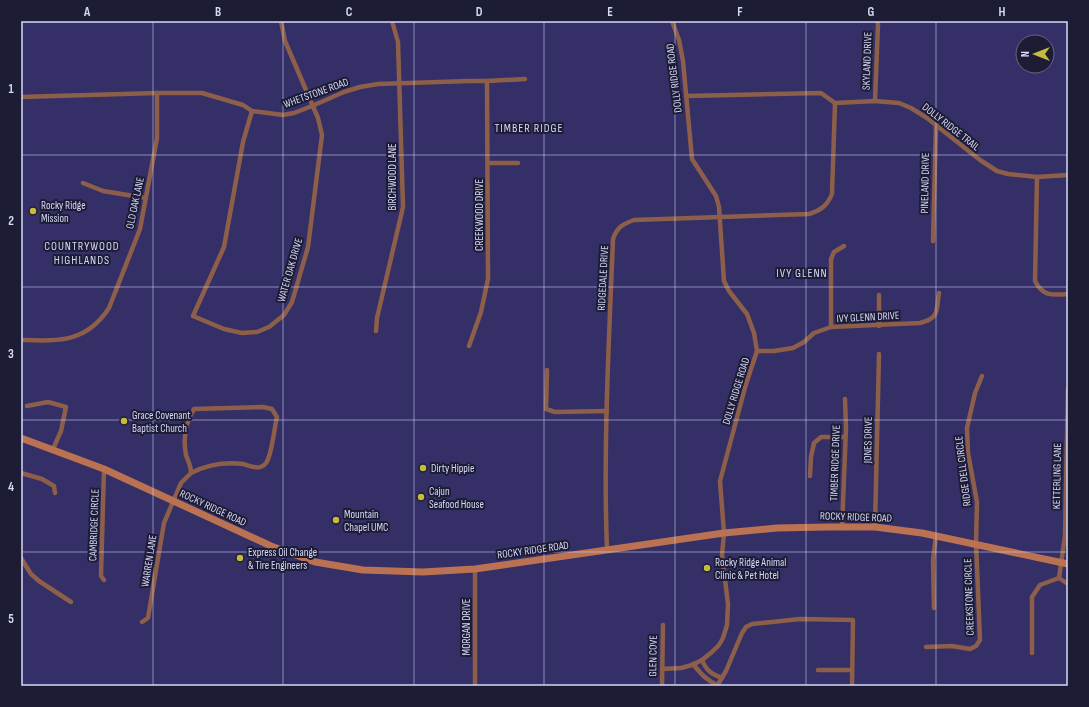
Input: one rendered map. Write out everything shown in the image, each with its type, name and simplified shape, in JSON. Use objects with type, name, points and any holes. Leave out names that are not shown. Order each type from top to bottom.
[{"type":"main road","name":"ROCKY RIDGE ROAD","points":[[21,438],[104,469],[271,546],[316,562],[363,570],[424,572],[475,569],[724,533],[777,528],[875,527],[936,535],[1065,564]]},
{"type":"street","name":"WATER OAK DRIVE","points":[[252,111],[243,142],[224,247],[193,316],[224,329],[242,333],[257,332],[269,327],[284,315],[292,302],[308,248],[322,135],[318,118],[285,41],[281,21]]},
{"type":"street","name":"BIRCHWOOD LANE","points":[[376,331],[377,318],[403,207],[398,42],[392,21]]},
{"type":"street","name":"DOLLY RIDGE ROAD","points":[[662,669],[681,668],[702,660],[719,645],[727,625],[728,603],[722,555],[724,533],[720,480],[746,384],[758,351],[754,333],[747,314],[729,292],[724,281],[720,217],[716,196],[692,159],[680,47],[672,21]]},
{"type":"street","name":"SKYLAND DRIVE","points":[[875,102],[877,21]]},
{"type":"street","name":"WHETSTONE ROAD","points":[[21,97],[202,93],[243,105],[252,111],[283,115],[294,113],[344,92],[360,87],[378,84],[525,79]]},
{"type":"street","name":"CREEKWOOD DRIVE","points":[[468,346],[481,312],[488,279],[487,81]]},
{"type":"street","name":"OLD OAK LANE","points":[[21,340],[59,340],[74,338],[92,329],[102,319],[109,308],[140,229],[157,138],[157,93]]},
{"type":"street","points":[[686,96],[821,93],[835,103]]},
{"type":"street","name":"DOLLY RIDGE TRAIL","points":[[835,103],[899,103],[911,108],[936,125],[980,160],[997,171],[1008,174],[1037,177],[1068,174]]},
{"type":"street","name":"RIDGEDALE DRIVE","points":[[607,550],[605,502],[607,411],[613,239],[615,232],[621,225],[634,220],[810,214],[820,210],[828,203],[832,194],[835,103]]},
{"type":"street","name":"PINELAND DRIVE","points":[[933,241],[936,125]]},
{"type":"street","points":[[488,163],[518,163]]},
{"type":"street","points":[[1037,177],[1035,281],[1038,287],[1044,292],[1052,295],[1068,294]]},
{"type":"street","points":[[83,184],[103,190],[146,198]]},
{"type":"street","points":[[831,327],[831,259],[834,252],[844,246]]},
{"type":"street","name":"IVY GLENN DRIVE","points":[[758,351],[774,351],[793,348],[804,342],[814,333],[831,327],[879,326],[920,323],[930,320],[936,315],[939,293]]},
{"type":"street","points":[[879,326],[880,295]]},
{"type":"street","name":"JONES DRIVE","points":[[875,527],[879,354]]},
{"type":"street","points":[[547,370],[546,408],[555,412],[607,411]]},
{"type":"street","name":"RIDGE DELL CIRCLE","points":[[976,543],[977,502],[968,453],[967,428],[975,393],[982,376]]},
{"type":"street","name":"KETTERLING LANE","points":[[1059,578],[1065,564],[1068,388]]},
{"type":"street","name":"TIMBER RIDGE DRIVE","points":[[842,528],[845,399]]},
{"type":"street","points":[[27,406],[48,402],[66,407],[61,431],[53,449]]},
{"type":"street","points":[[263,407],[272,409],[277,417],[269,457],[265,464],[258,468],[242,464],[223,464],[202,468],[191,473],[191,467],[186,456],[184,435],[189,417],[194,409],[263,407]]},
{"type":"street","points":[[810,476],[811,457],[814,443],[821,437],[845,438]]},
{"type":"street","name":"CAMBRIDGE CIRCLE","points":[[104,469],[101,576],[104,580]]},
{"type":"street","points":[[21,473],[42,479],[54,486],[55,493]]},
{"type":"street","name":"WARREN LANE","points":[[142,622],[148,618],[164,523],[181,483],[191,473]]},
{"type":"street","points":[[934,608],[933,560],[936,535]]},
{"type":"street","name":"CREEKSTONE CIRCLE","points":[[926,648],[952,646],[970,649],[976,646],[980,640],[976,543]]},
{"type":"street","points":[[21,558],[31,574],[71,602]]},
{"type":"street","name":"MORGAN DRIVE","points":[[475,569],[475,686]]},
{"type":"street","points":[[1032,652],[1032,597],[1040,586],[1059,578],[1068,584]]},
{"type":"street","points":[[693,664],[705,678],[718,686],[742,633],[746,627],[752,624],[800,620],[854,620],[852,686]]},
{"type":"street","name":"GLEN COVE","points":[[662,686],[663,625]]},
{"type":"street","points":[[702,660],[706,668],[713,675],[722,678]]},
{"type":"street","points":[[818,670],[852,670]]},
{"type":"place","name":"Rocky Ridge Mission","points":[[33,211]]},
{"type":"place","name":"Grace Covenant Baptist Church","points":[[124,421]]},
{"type":"place","name":"Dirty Hippie","points":[[423,468]]},
{"type":"place","name":"Cajun Seafood House","points":[[421,497]]},
{"type":"place","name":"Mountain Chapel UMC","points":[[336,520]]},
{"type":"place","name":"Express Oil Change & Tire Engineers","points":[[240,558]]},
{"type":"place","name":"Rocky Ridge Animal Clinic & Pet Hotel","points":[[707,568]]},
{"type":"district","name":"TIMBER RIDGE","points":[[529,128]]},
{"type":"district","name":"COUNTRYWOOD HIGHLANDS","points":[[82,253]]},
{"type":"district","name":"IVY GLENN","points":[[802,273]]}]
